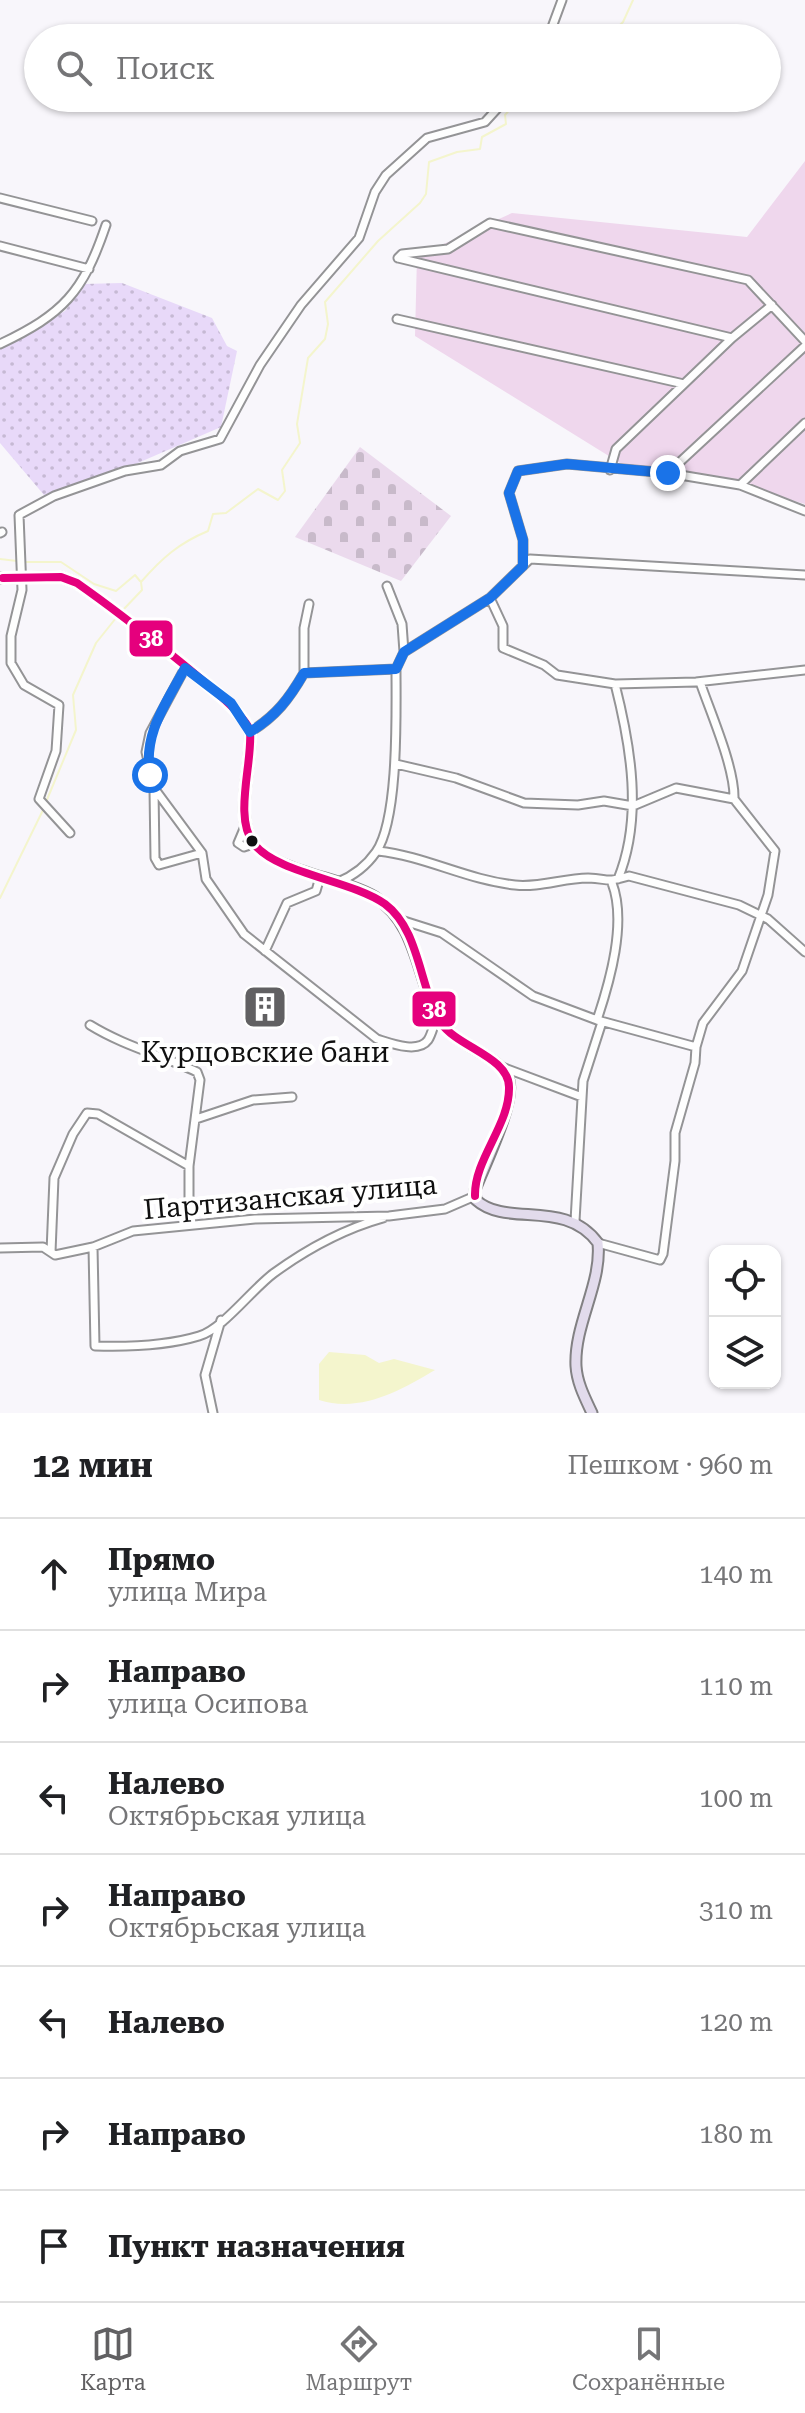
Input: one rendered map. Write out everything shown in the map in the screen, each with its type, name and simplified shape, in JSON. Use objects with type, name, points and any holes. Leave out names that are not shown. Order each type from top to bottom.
[{"type":"main road","points":[[0,578],[70,580],[231,703],[250,732],[246,824],[253,844],[263,853],[371,895],[401,920],[438,1015],[449,1032],[493,1063],[509,1081],[508,1099],[475,1196],[479,1204],[575,1221],[598,1243],[595,1272],[576,1354],[578,1380],[592,1413]]},
{"type":"street","points":[[553,24],[562,0]]},
{"type":"street","points":[[70,833],[39,799],[56,751],[59,705],[24,685],[11,663],[9,649],[21,600],[17,523],[21,512],[125,471],[161,465],[187,448],[220,439],[260,365],[301,305],[359,238],[375,192],[386,175],[427,138],[485,122],[494,112]]},
{"type":"street","points":[[0,198],[92,221]]},
{"type":"street","points":[[668,473],[805,343],[748,280],[490,223],[448,249],[402,254],[398,258],[732,338]]},
{"type":"street","points":[[0,344],[60,312],[89,269],[106,225]]},
{"type":"street","points":[[0,246],[89,269]]},
{"type":"street","points":[[610,470],[616,449],[732,338],[772,305]]},
{"type":"street","points":[[397,319],[684,384]]},
{"type":"street","points":[[740,485],[805,423]]},
{"type":"street","points":[[523,566],[523,540],[509,493],[518,471],[567,464],[668,473],[740,485],[801,509],[805,502]]},
{"type":"street","points":[[404,652],[490,598],[536,557],[805,575]]},
{"type":"street","points":[[338,882],[351,877],[378,851],[396,764],[396,669],[404,652],[402,624],[387,586]]},
{"type":"street","points":[[490,598],[503,626],[503,648],[511,654],[544,665],[557,675],[615,684],[700,682],[805,670]]},
{"type":"street","points":[[250,732],[269,720],[287,702],[304,673],[304,628],[309,604]]},
{"type":"street","points":[[185,668],[150,733],[146,752],[154,788],[155,858],[159,865],[202,853]]},
{"type":"street","points":[[304,673],[396,669]]},
{"type":"street","points":[[598,1243],[660,1260],[663,1254],[675,1161],[675,1133],[695,1063],[696,1047],[703,1023],[742,971],[761,915],[775,851],[734,799],[735,778],[724,757],[700,682]]},
{"type":"street","points":[[575,1221],[583,1081],[606,990],[619,901],[615,881],[625,857],[633,806],[629,739],[615,684]]},
{"type":"street","points":[[396,764],[456,778],[524,803],[578,805],[604,801],[633,806],[676,788],[734,799]]},
{"type":"street","points":[[154,788],[202,853],[206,879],[221,905],[244,934],[265,951],[377,1039],[401,1046],[420,1046],[427,1041],[438,1015]]},
{"type":"street","points":[[378,851],[422,858],[490,881],[518,886],[587,878],[615,881],[637,878],[721,899],[761,915],[805,952]]},
{"type":"street","points":[[625,857],[637,878]]},
{"type":"street","points":[[265,951],[287,903],[316,891],[320,877]]},
{"type":"street","points":[[401,920],[442,933],[533,996],[599,1021],[696,1047]]},
{"type":"street","points":[[90,1025],[112,1038],[159,1053],[197,1072],[200,1080],[189,1166],[189,1224]]},
{"type":"street","points":[[493,1063],[582,1097]]},
{"type":"street","points":[[563,1092],[583,1081]]},
{"type":"street","points":[[196,1119],[253,1100],[292,1097]]},
{"type":"street","points":[[51,1252],[56,1203],[52,1189],[54,1178],[73,1134],[87,1113],[98,1114],[189,1166]]},
{"type":"street","name":"Партизанская улица","points":[[0,1248],[43,1247],[55,1255],[93,1247],[133,1231],[189,1224],[368,1214],[389,1216],[445,1209],[475,1196]]},
{"type":"street","points":[[93,1247],[95,1346],[136,1347],[201,1336],[273,1274],[358,1225],[389,1216]]},
{"type":"street","points":[[213,1413],[205,1375],[221,1320]]},
{"type":"sand","points":[[122,283],[212,318],[227,346],[237,351],[221,427],[124,469],[44,495],[0,443],[0,347],[65,311],[84,284]]},
{"type":"green space","points":[[360,447],[451,516],[401,581],[295,537]]},
{"type":"shaded area","points":[[805,161],[805,504],[740,485],[625,466],[415,336],[417,256],[512,213],[747,237]]},
{"type":"shaded area","points":[[329,1352],[365,1355],[379,1363],[394,1359],[435,1370],[379,1398],[350,1404],[334,1403],[319,1400],[319,1364]]},
{"type":"waterway","points":[[621,24],[633,0]]},
{"type":"waterway","points":[[122,611],[142,590],[141,582],[164,558],[208,531],[213,514],[226,513],[258,489],[278,500],[285,491],[282,470],[300,443],[297,424],[308,358],[325,339],[328,324],[325,302],[378,241],[420,203],[426,194],[429,162],[457,152],[480,149],[482,137],[506,124],[508,112]]},
{"type":"waterway","points":[[0,559],[17,561]]},
{"type":"waterway","points":[[23,562],[61,562],[94,584],[116,591],[135,575],[140,581]]},
{"type":"waterway","points":[[46,802],[76,730],[73,695],[96,643],[116,618]]},
{"type":"waterway","points":[[0,898],[44,808]]},
{"type":"transit line","name":"38","points":[[3,578],[61,577],[77,583],[201,679],[243,719],[250,731],[244,805],[248,833],[254,844],[280,863],[371,896],[397,915],[412,944],[441,1023],[458,1039],[492,1060],[507,1077],[508,1101],[480,1169],[475,1196]]},
{"type":"place","name":"Курцовские бани","points":[[265,1007]]},
{"type":"route","points":[[150,775],[146,752],[150,733],[185,668],[231,703],[242,714],[250,732],[269,720],[287,702],[304,673],[396,669],[404,652],[503,588],[523,566],[523,540],[509,493],[518,471],[567,464],[668,473]]}]
